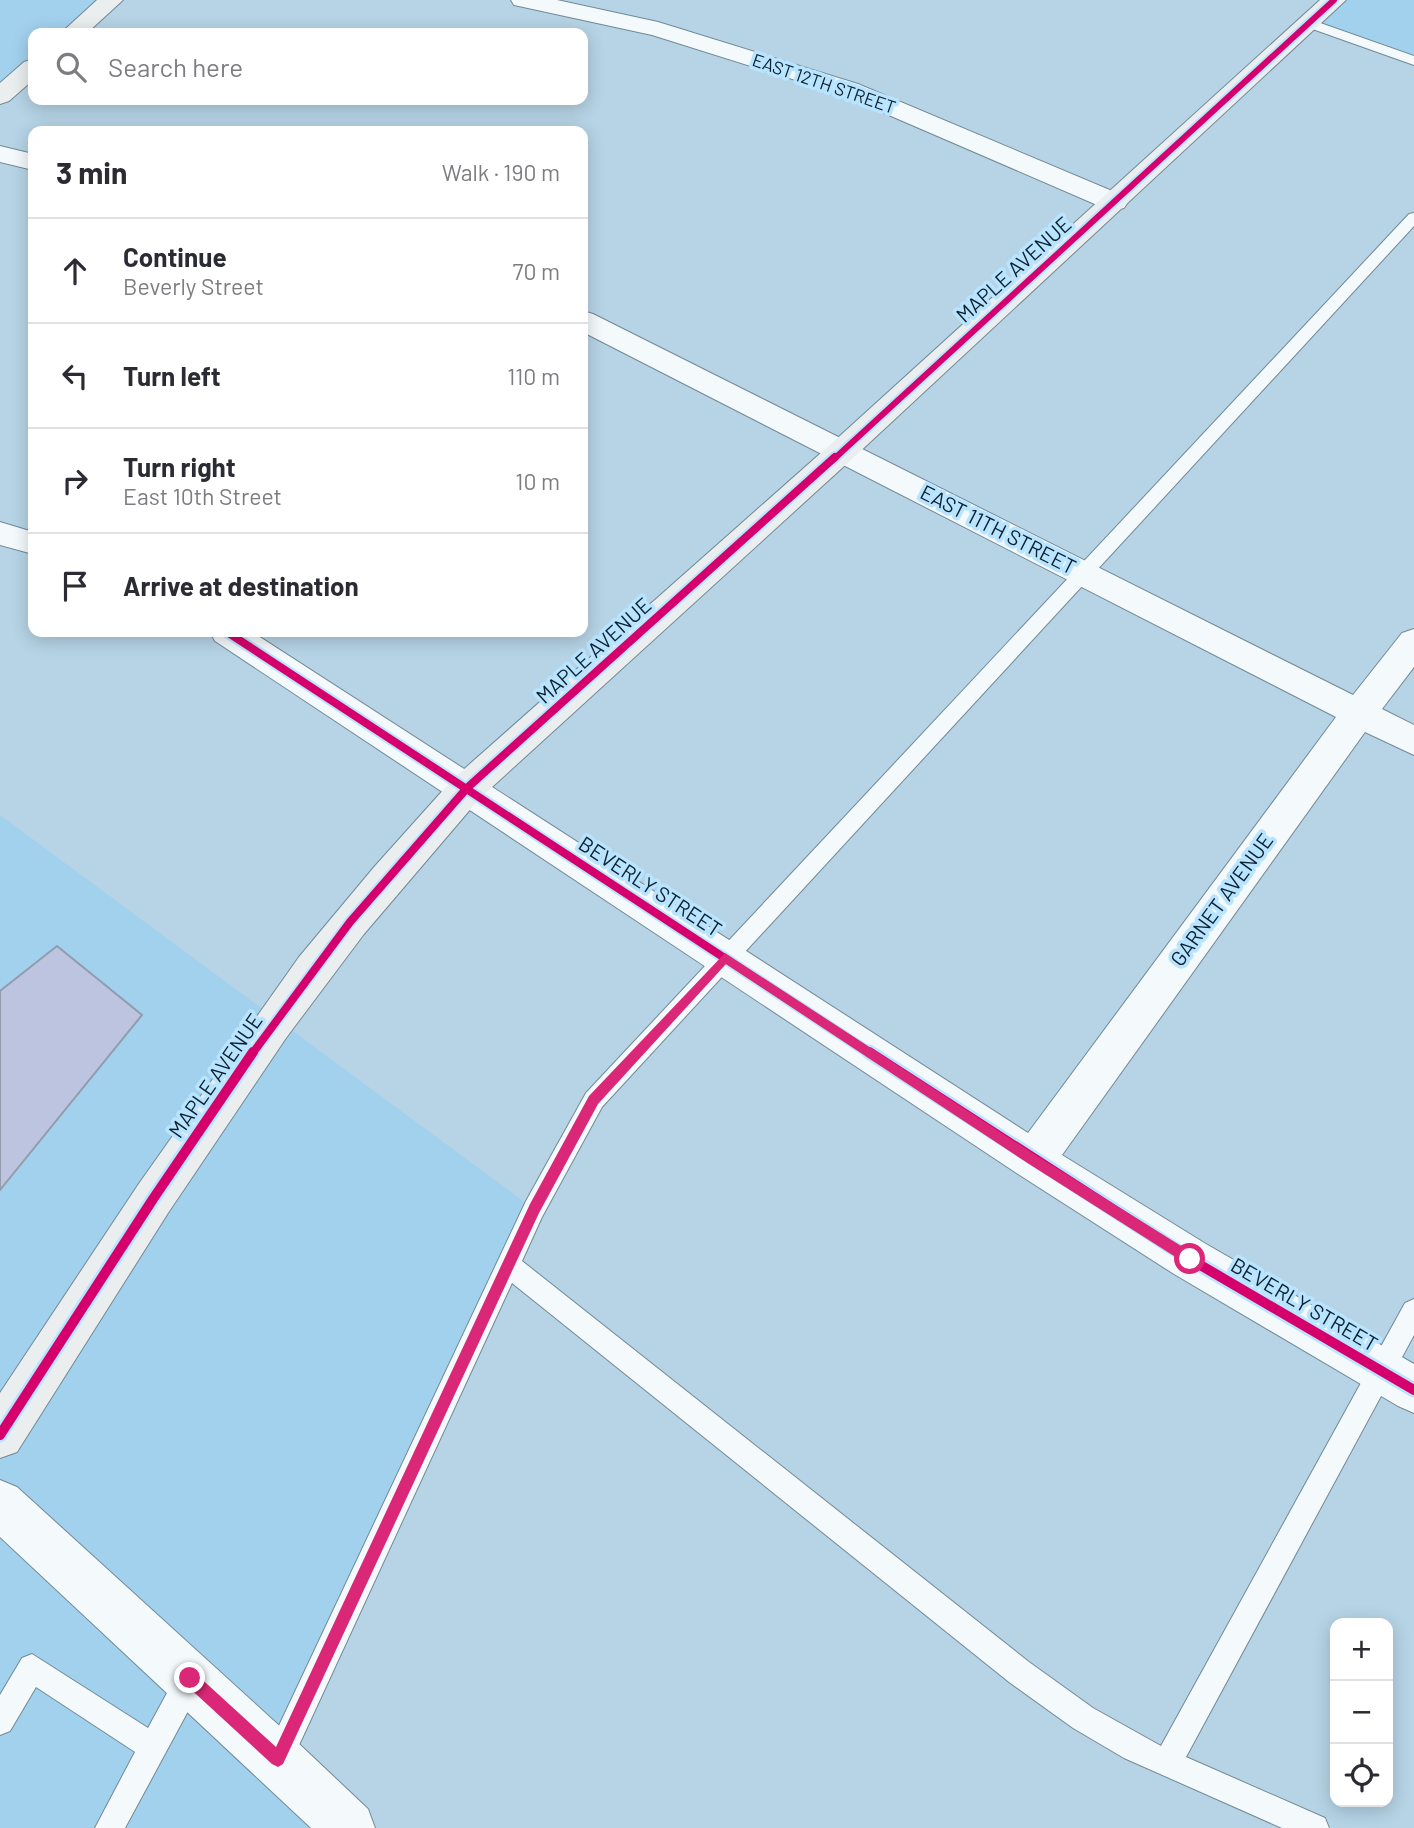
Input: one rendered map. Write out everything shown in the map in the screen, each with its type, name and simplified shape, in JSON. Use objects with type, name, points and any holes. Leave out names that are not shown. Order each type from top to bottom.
[{"type":"street","points":[[79,28],[111,0]]},
{"type":"street","name":"EAST 12TH STREET","points":[[523,0],[659,29],[849,89],[1114,202]]},
{"type":"street","name":"MAPLE AVENUE","points":[[0,1435],[203,1123],[306,979],[416,844],[467,788],[842,451],[1335,0]]},
{"type":"street","points":[[0,96],[28,71]]},
{"type":"street","points":[[0,154],[28,161]]},
{"type":"street","name":"EAST 11TH STREET","points":[[588,323],[1414,741]]},
{"type":"street","points":[[0,533],[28,541]]},
{"type":"street","name":"BEVERLY STREET","points":[[235,637],[1033,1160],[1190,1259],[1398,1380]]},
{"type":"street","name":"GARNET AVENUE","points":[[1033,1160],[1358,714],[1414,642]]},
{"type":"street","points":[[0,1504],[278,1759],[349,1828]]},
{"type":"lane","points":[[1309,23],[1414,61]]},
{"type":"lane","points":[[278,1759],[534,1209],[594,1100],[1414,217]]},
{"type":"lane","points":[[508,1265],[1019,1671],[1083,1718],[1134,1748],[1315,1828]]},
{"type":"lane","points":[[1167,1763],[1398,1380],[1414,1311]]},
{"type":"lane","points":[[0,1721],[32,1668],[152,1747]]},
{"type":"lane","points":[[109,1828],[190,1678]]},
{"type":"shaded area","points":[[0,0],[111,0],[79,28],[28,28],[28,71],[0,96]]},
{"type":"shaded area","points":[[1334,0],[1414,0],[1414,58],[1311,22]]},
{"type":"shaded area","points":[[0,815],[534,1209],[271,1753],[348,1828],[0,1828]]},
{"type":"building","points":[[57,946],[142,1015],[0,1190],[0,991]]},
{"type":"cycle path","points":[[0,1435],[153,1199],[231,1083],[313,969],[350,922],[467,788],[842,451],[1334,0]]},
{"type":"cycle path","points":[[235,637],[1033,1160],[1190,1259],[1414,1390]]},
{"type":"route","points":[[190,1678],[278,1759],[534,1209],[594,1100],[725,957],[1033,1160],[1190,1259]]}]
